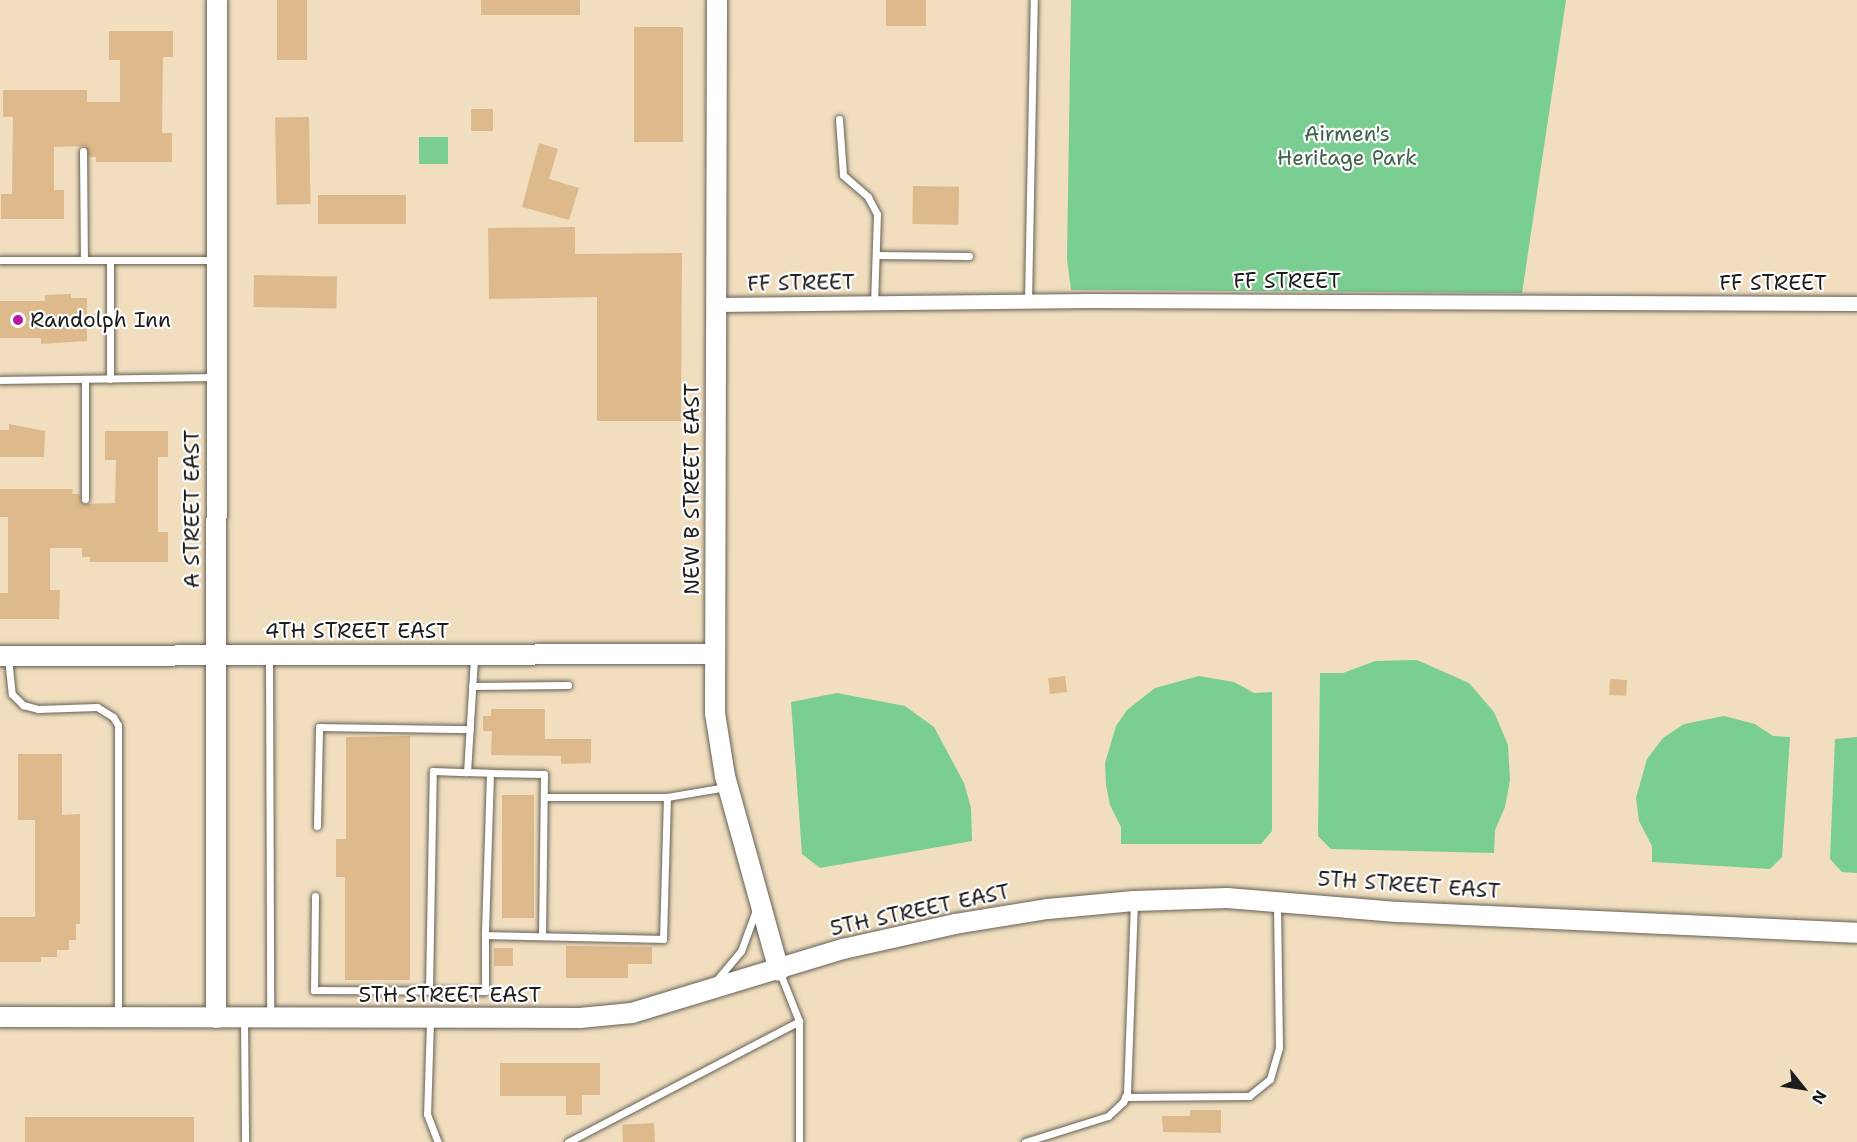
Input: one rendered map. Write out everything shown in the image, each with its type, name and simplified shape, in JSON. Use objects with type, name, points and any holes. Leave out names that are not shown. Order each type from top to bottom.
[{"type":"street","name":"A STREET EAST","points":[[216,1018],[217,0]]},
{"type":"street","name":"NEW B STREET EAST","points":[[717,0],[715,713],[728,787],[779,971]]},
{"type":"street","name":"FF STREET","points":[[717,305],[1028,301],[1857,304]]},
{"type":"street","name":"4TH STREET EAST","points":[[4,656],[715,654]]},
{"type":"street","name":"5TH STREET EAST","points":[[0,1017],[580,1018],[632,1012],[779,971],[843,949],[955,924],[1048,909],[1134,901],[1277,901],[1399,912],[1857,933]]},
{"type":"lane","points":[[1028,301],[1034,0]]},
{"type":"lane","points":[[839,119],[843,176],[874,206],[879,224],[874,303]]},
{"type":"lane","points":[[83,150],[84,260]]},
{"type":"lane","points":[[877,255],[969,256]]},
{"type":"lane","points":[[0,260],[217,260]]},
{"type":"lane","points":[[110,260],[110,379]]},
{"type":"lane","points":[[0,380],[216,377]]},
{"type":"lane","points":[[85,379],[85,499]]},
{"type":"lane","points":[[467,772],[474,655]]},
{"type":"lane","points":[[4,656],[12,694],[22,705],[38,709],[97,707],[113,717],[118,725],[118,1017]]},
{"type":"lane","points":[[269,656],[270,1018]]},
{"type":"lane","points":[[472,686],[568,685]]},
{"type":"lane","points":[[316,826],[319,727],[470,729]]},
{"type":"lane","points":[[429,990],[433,771],[544,774],[542,936]]},
{"type":"lane","points":[[315,896],[314,990],[485,990],[490,773]]},
{"type":"lane","points":[[544,797],[667,797],[728,787]]},
{"type":"lane","points":[[485,935],[663,939],[667,797]]},
{"type":"lane","points":[[704,992],[741,951],[751,932],[759,898]]},
{"type":"lane","points":[[1025,1142],[1108,1116],[1125,1097],[1134,901]]},
{"type":"lane","points":[[1125,1097],[1249,1096],[1270,1078],[1278,1048],[1277,901]]},
{"type":"lane","points":[[779,971],[800,1021],[801,1142]]},
{"type":"lane","points":[[244,1018],[245,1142]]},
{"type":"lane","points":[[430,1018],[427,1114],[438,1142]]},
{"type":"lane","points":[[568,1142],[800,1021]]},
{"type":"green space","name":"Airmen's Heritage Park","points":[[1071,0],[1566,0],[1522,293],[1071,290],[1067,259]]},
{"type":"green space","points":[[419,137],[448,137],[448,164],[419,164]]},
{"type":"green space","points":[[1417,660],[1469,683],[1494,712],[1508,745],[1510,780],[1505,807],[1495,830],[1494,853],[1331,849],[1318,836],[1320,673],[1343,673],[1375,661]]},
{"type":"green space","points":[[1199,676],[1234,682],[1254,693],[1272,692],[1272,831],[1261,844],[1121,844],[1121,827],[1110,805],[1105,763],[1116,726],[1127,710],[1155,688]]},
{"type":"green space","points":[[837,693],[905,706],[934,727],[964,783],[971,808],[972,841],[820,868],[802,854],[791,702]]},
{"type":"green space","points":[[1724,716],[1755,724],[1773,736],[1790,737],[1782,857],[1770,869],[1652,862],[1652,846],[1639,821],[1636,798],[1647,759],[1663,738],[1684,724]]},
{"type":"green space","points":[[1857,737],[1857,873],[1842,872],[1830,859],[1835,739]]},
{"type":"building","points":[[277,0],[307,0],[307,60],[277,60]]},
{"type":"building","points":[[481,0],[580,0],[580,15],[481,15]]},
{"type":"building","points":[[886,0],[926,0],[926,26],[886,26]]},
{"type":"building","points":[[634,27],[683,27],[683,142],[634,142]]},
{"type":"building","points":[[109,31],[173,31],[173,57],[163,57],[162,133],[172,133],[172,162],[96,162],[96,157],[89,157],[85,146],[54,147],[54,190],[64,190],[64,219],[1,219],[1,194],[12,194],[13,117],[3,117],[3,90],[87,90],[87,102],[120,102],[120,60],[109,60]]},
{"type":"building","points":[[471,109],[493,109],[493,131],[471,131]]},
{"type":"building","points":[[309,117],[311,204],[277,205],[275,118]]},
{"type":"building","points":[[539,143],[558,149],[549,179],[579,188],[569,220],[522,207]]},
{"type":"building","points":[[913,186],[959,187],[958,225],[912,224]]},
{"type":"building","points":[[318,195],[406,195],[406,224],[318,224]]},
{"type":"building","points":[[575,227],[575,254],[682,253],[681,421],[597,421],[597,297],[489,299],[488,228]]},
{"type":"building","points":[[254,275],[337,276],[336,308],[253,307]]},
{"type":"building","points":[[71,294],[71,298],[87,298],[87,341],[41,344],[41,338],[0,338],[0,301],[45,301],[45,295]]},
{"type":"building","points":[[9,424],[45,431],[44,457],[0,457],[0,430],[9,430]]},
{"type":"building","points":[[105,431],[168,431],[168,457],[158,457],[158,532],[168,532],[168,562],[90,562],[90,557],[82,557],[82,548],[50,548],[50,590],[60,590],[59,619],[0,619],[0,593],[8,593],[8,517],[0,517],[0,489],[73,489],[72,494],[79,494],[83,504],[115,503],[116,460],[105,460]]},
{"type":"building","points":[[1065,676],[1067,692],[1050,694],[1048,678]]},
{"type":"building","points":[[1610,679],[1627,680],[1626,696],[1609,695]]},
{"type":"building","points":[[491,709],[545,709],[545,739],[591,739],[591,763],[561,764],[561,756],[491,755],[492,731],[483,731],[483,716],[491,716]]},
{"type":"building","points":[[410,736],[410,980],[345,980],[345,877],[336,877],[336,839],[346,839],[346,737]]},
{"type":"building","points":[[18,754],[62,754],[62,815],[80,814],[80,924],[76,924],[76,940],[69,940],[69,950],[57,950],[57,957],[41,957],[41,962],[0,962],[0,917],[35,917],[35,820],[18,820]]},
{"type":"building","points":[[502,795],[534,795],[534,918],[502,918]]},
{"type":"building","points":[[566,946],[652,947],[652,964],[628,964],[628,978],[566,978]]},
{"type":"building","points":[[494,948],[513,948],[513,966],[494,966]]},
{"type":"building","points":[[500,1063],[600,1063],[600,1095],[582,1095],[582,1115],[566,1115],[566,1096],[500,1096]]},
{"type":"building","points":[[1190,1110],[1221,1110],[1221,1133],[1163,1132],[1162,1116],[1190,1116]]},
{"type":"building","points":[[25,1117],[194,1117],[194,1142],[25,1142]]},
{"type":"building","points":[[654,1123],[655,1142],[623,1142],[622,1125]]},
{"type":"place","name":"Randolph Inn","points":[[18,320]]}]
